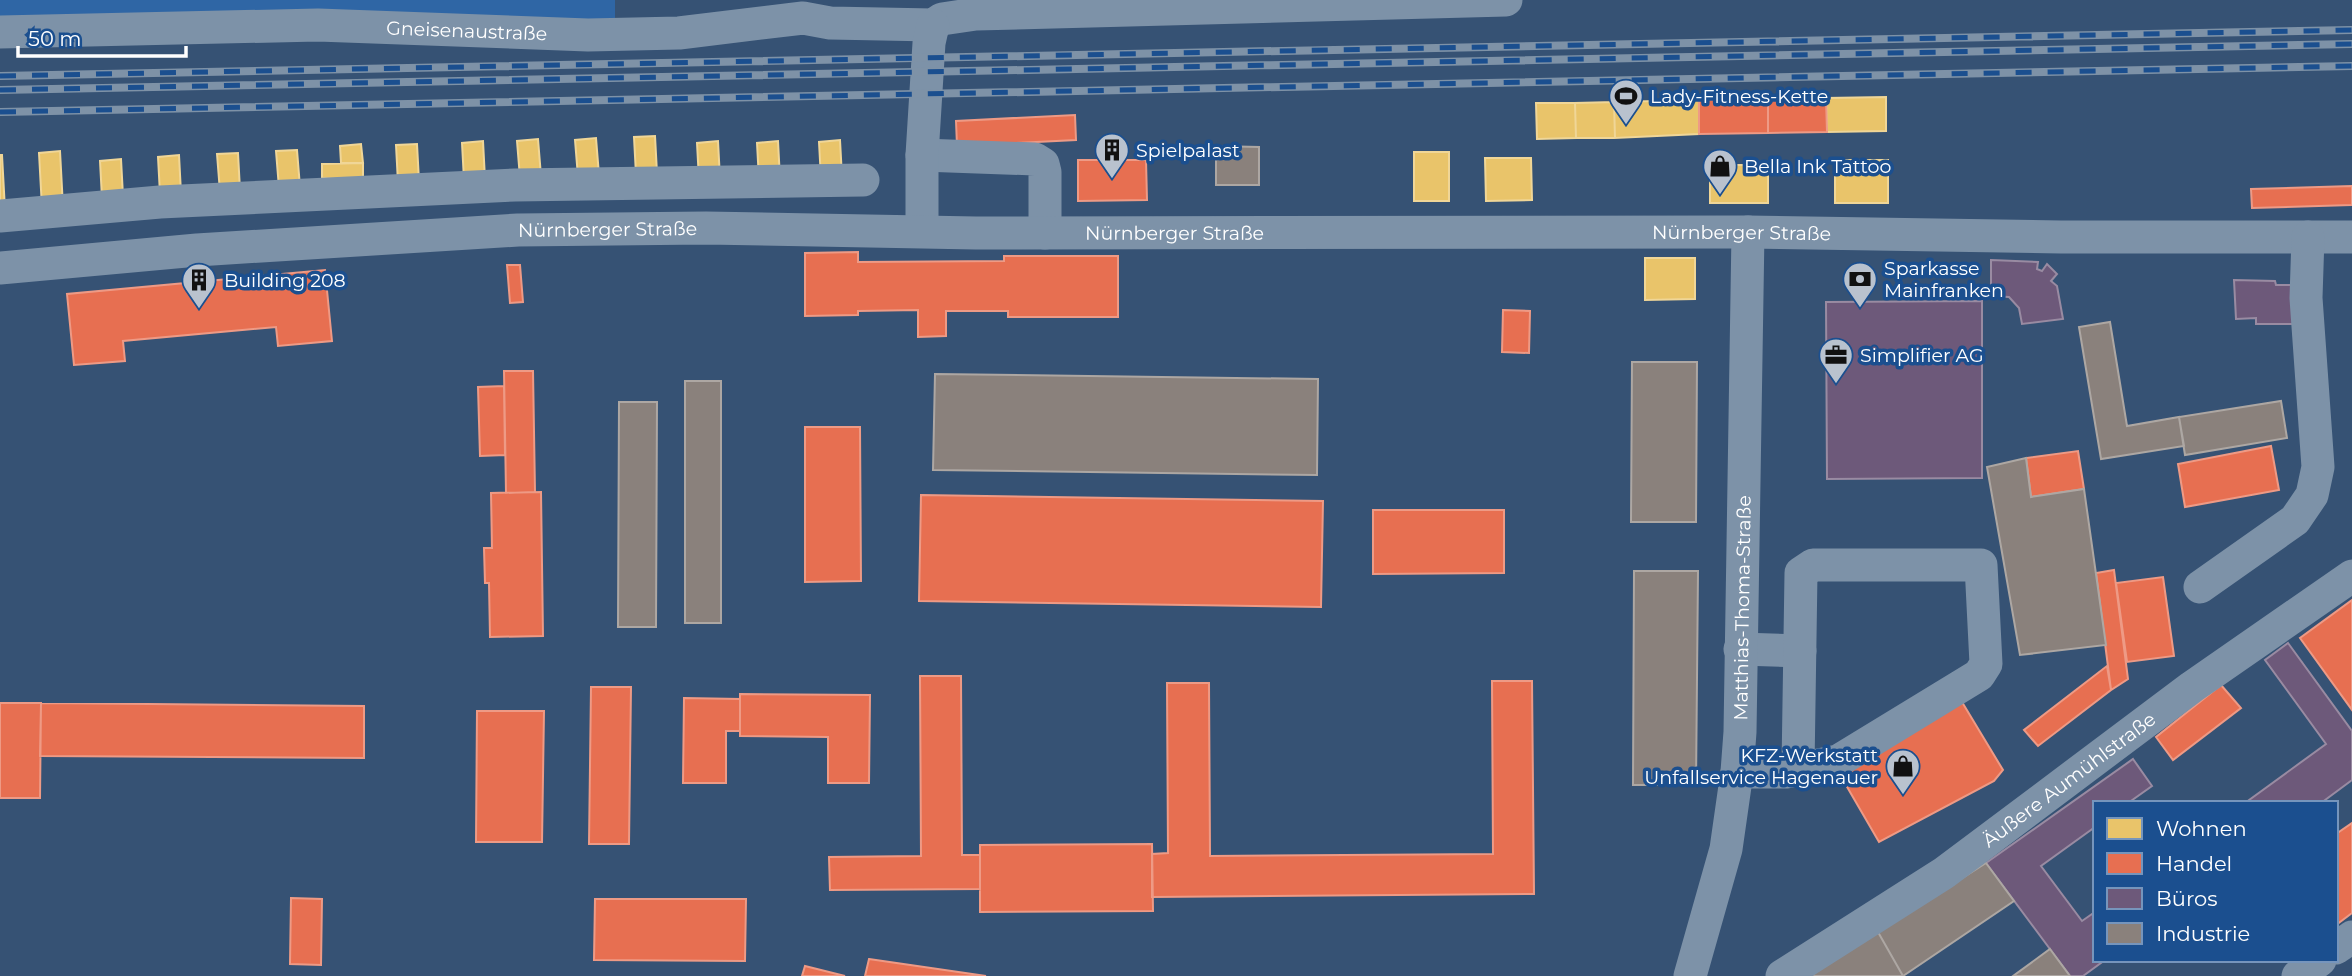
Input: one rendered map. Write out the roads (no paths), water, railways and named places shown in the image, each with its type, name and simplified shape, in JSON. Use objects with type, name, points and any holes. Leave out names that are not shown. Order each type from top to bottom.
[{"type":"street","name":"Gneisenaustraße","points":[[0,32],[318,25],[588,35],[679,33],[797,9],[830,23],[933,25],[942,19],[964,15],[1288,2],[1506,0]]},
{"type":"street","points":[[922,231],[922,155],[929,43],[933,25]]},
{"type":"street","points":[[922,155],[1035,159],[1043,164],[1045,233]]},
{"type":"street","points":[[0,216],[160,202],[515,185],[863,180]]},
{"type":"street","points":[[515,185],[606,206],[608,229]]},
{"type":"street","name":"Nürnberger Straße","points":[[0,268],[370,238],[518,230],[706,228],[1045,233],[1748,232],[2061,237],[2352,237]]},
{"type":"street","name":"Matthias-Thoma-Straße","points":[[1690,976],[1726,849],[1737,772],[1740,732],[1748,232]]},
{"type":"street","points":[[2200,587],[2295,520],[2312,495],[2318,467],[2306,298],[2308,237]]},
{"type":"street","points":[[1737,772],[1786,772],[1838,761],[1979,675],[1986,664],[1981,565],[1813,565],[1801,573],[1798,768]]},
{"type":"street","name":"Äußere Aumühlstraße","points":[[1782,976],[1944,873],[2192,687],[2352,576]]},
{"type":"street","points":[[1740,649],[1800,651]]},
{"type":"street","points":[[2298,976],[2317,962]]},
{"type":"railway","points":[[0,76],[2352,30]]},
{"type":"railway","points":[[0,90],[2352,44]]},
{"type":"railway","points":[[0,112],[2352,66]]},
{"type":"place","name":"Lady-Fitness-Kette","points":[[1626,126]]},
{"type":"place","name":"Spielpalast","points":[[1112,180]]},
{"type":"place","name":"Bella Ink Tattoo","points":[[1720,196]]},
{"type":"place","name":"Sparkasse Mainfranken","points":[[1860,309]]},
{"type":"place","name":"Building 208","points":[[199,310]]},
{"type":"place","name":"Simplifier AG","points":[[1836,385]]},
{"type":"place","name":"KFZ-Werkstatt Unfallservice Hagenauer","points":[[1903,796]]}]
